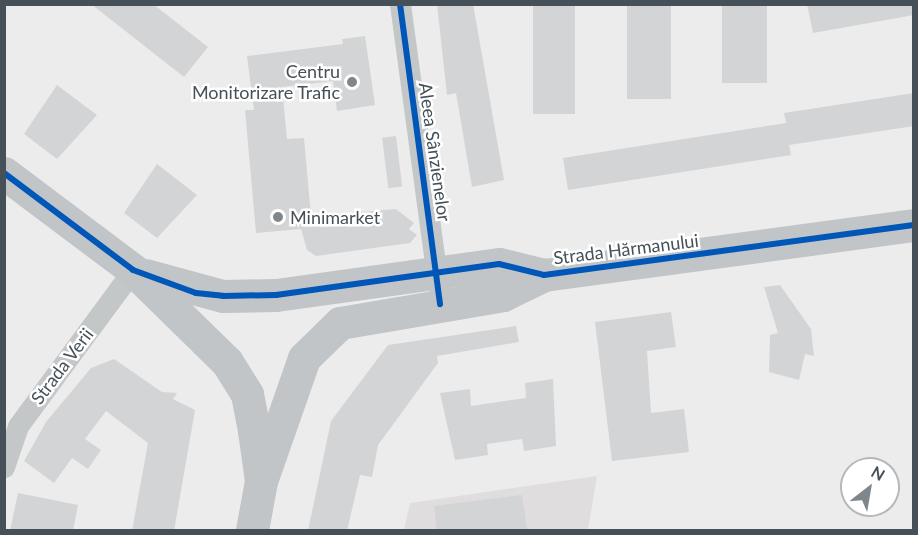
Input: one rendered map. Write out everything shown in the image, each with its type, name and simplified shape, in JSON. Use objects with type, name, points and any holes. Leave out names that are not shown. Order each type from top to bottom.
[{"type":"main road","points":[[4,173],[133,270],[227,362],[242,383],[261,481],[252,531]]},
{"type":"main road","name":"Strada Hărmanului","points":[[261,481],[301,366],[320,338],[340,323],[503,295],[544,274],[914,225]]},
{"type":"main road","name":"Strada Hărmanului","points":[[133,270],[196,293],[223,296],[276,295],[436,270],[500,264],[544,274]]},
{"type":"street","name":"Aleea Sânzienelor","points":[[400,4],[440,304]]},
{"type":"street","name":"Strada Verii","points":[[4,467],[9,443],[37,399],[133,270]]},
{"type":"shaded area","points":[[597,476],[588,530],[404,530],[410,503]]},
{"type":"building","points":[[91,4],[153,4],[208,47],[184,77]]},
{"type":"building","points":[[437,4],[473,4],[504,180],[472,187],[456,93],[447,95]]},
{"type":"building","points":[[533,4],[575,4],[575,114],[533,114]]},
{"type":"building","points":[[627,4],[671,4],[671,99],[627,99]]},
{"type":"building","points":[[722,4],[767,4],[767,83],[722,83]]},
{"type":"building","points":[[807,4],[914,4],[914,15],[813,33]]},
{"type":"building","points":[[365,36],[375,105],[337,111],[333,81],[282,87],[287,139],[304,138],[311,216],[396,209],[414,223],[409,229],[417,235],[410,243],[316,256],[307,250],[301,229],[256,233],[245,110],[254,110],[247,56],[343,44],[342,39]]},
{"type":"building","points":[[57,85],[97,115],[57,159],[24,134]]},
{"type":"building","points":[[914,93],[914,126],[789,145],[791,155],[568,190],[563,158],[786,123],[784,113]]},
{"type":"building","points":[[396,136],[402,187],[388,188],[382,138]]},
{"type":"building","points":[[157,164],[197,195],[157,238],[124,213]]},
{"type":"building","points":[[780,285],[811,329],[814,356],[805,354],[799,380],[769,372],[770,335],[778,333],[764,287]]},
{"type":"building","points":[[671,312],[676,347],[647,351],[651,413],[684,409],[689,452],[612,461],[595,322]]},
{"type":"building","points":[[516,326],[519,342],[437,356],[438,363],[378,445],[372,477],[360,475],[347,531],[308,531],[331,421],[388,345]]},
{"type":"building","points":[[114,359],[162,392],[177,393],[173,399],[195,410],[174,531],[132,531],[148,443],[106,411],[85,439],[101,450],[88,469],[72,458],[54,483],[24,461],[46,422],[91,368]]},
{"type":"building","points":[[553,379],[556,446],[524,451],[522,439],[487,444],[488,455],[455,460],[440,393],[470,389],[471,406],[526,398],[525,383]]},
{"type":"building","points":[[18,493],[78,505],[73,531],[10,531]]},
{"type":"building","points":[[522,495],[527,529],[437,531],[434,506]]},
{"type":"cycle path","points":[[400,4],[440,304]]},
{"type":"cycle path","points":[[4,173],[133,270],[196,293],[223,296],[276,295],[499,264],[544,275],[914,225]]},
{"type":"place","name":"Centru Monitorizare Trafic","points":[[352,82]]},
{"type":"place","name":"Minimarket","points":[[278,217]]}]
